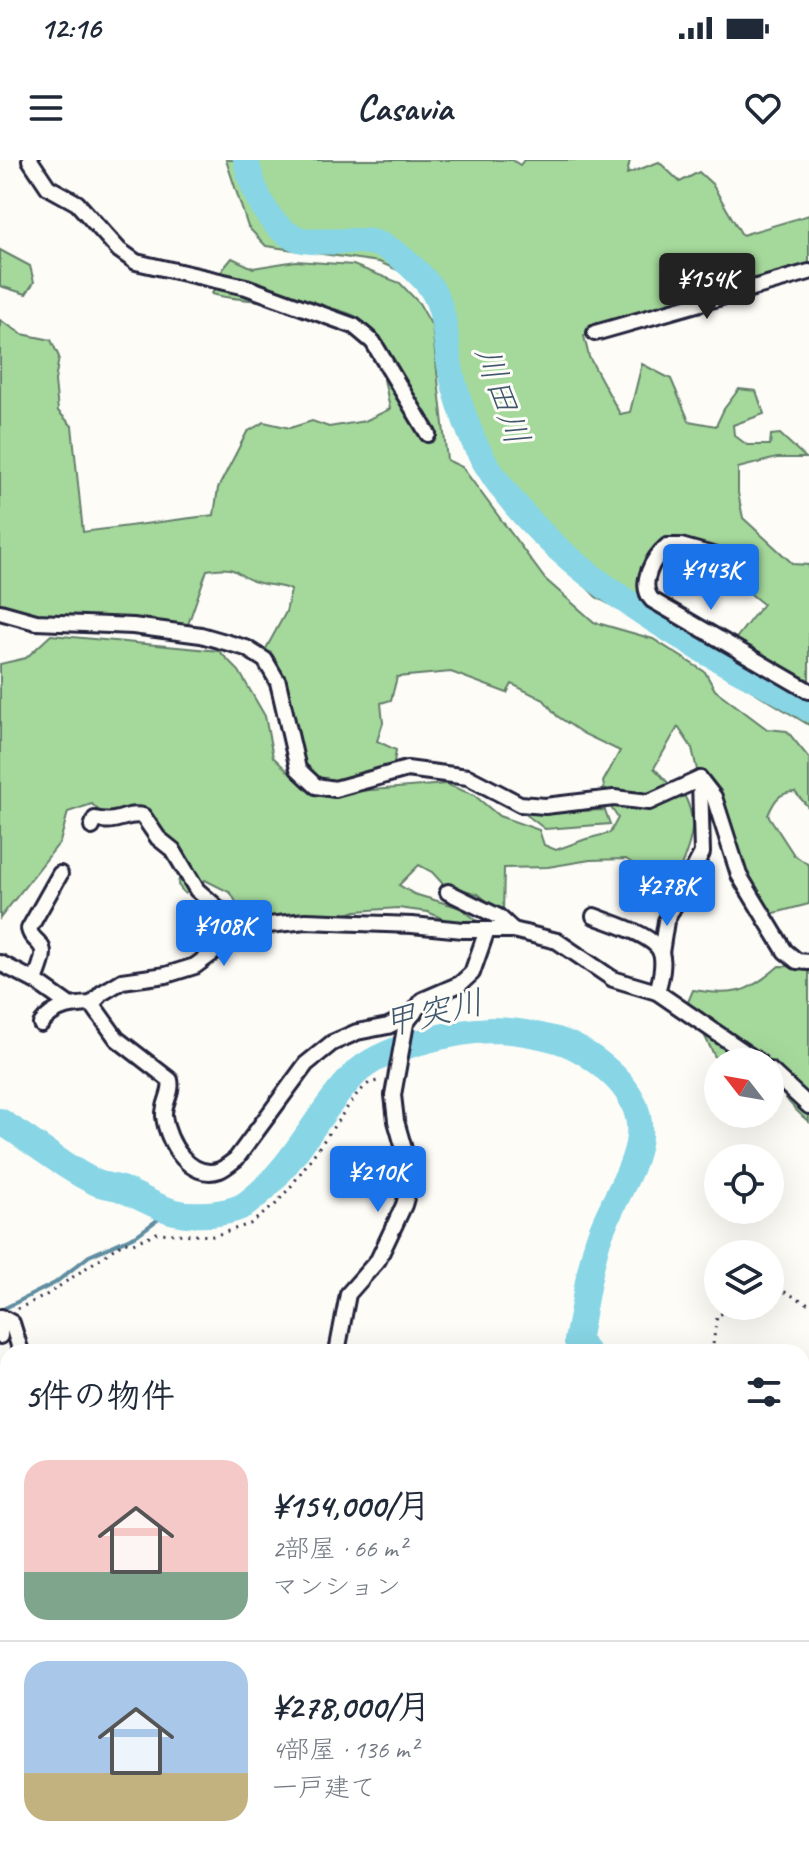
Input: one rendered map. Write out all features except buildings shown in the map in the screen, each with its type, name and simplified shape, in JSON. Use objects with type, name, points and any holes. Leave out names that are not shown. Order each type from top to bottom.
[{"type":"street","points":[[30,160],[43,182],[77,203],[119,250],[136,262],[246,287],[333,317],[360,331],[373,342],[384,358],[428,434]]},
{"type":"street","points":[[595,333],[809,272]]},
{"type":"street","points":[[727,559],[681,546],[667,546],[658,554],[647,579],[647,595],[809,691]]},
{"type":"street","points":[[0,612],[36,622],[133,626],[201,635],[246,648],[265,660],[278,682],[298,769],[316,786],[335,789],[407,769],[468,777],[520,804],[545,806],[614,798],[649,802],[700,779]]},
{"type":"street","points":[[657,992],[666,921],[702,853],[700,779]]},
{"type":"street","points":[[700,779],[714,797],[746,888],[785,951],[797,961],[809,962]]},
{"type":"street","points":[[92,827],[95,819],[108,823],[136,814],[143,816],[158,838],[173,850],[197,890],[227,916],[236,936]]},
{"type":"street","points":[[35,981],[44,952],[42,946],[30,936],[29,929],[60,874]]},
{"type":"street","points":[[448,892],[499,917],[513,930]]},
{"type":"street","points":[[594,916],[651,939],[661,953]]},
{"type":"street","points":[[41,1024],[46,1017],[69,1005],[92,1004],[102,993],[122,981],[166,975],[195,966],[236,936],[259,926],[306,921],[513,930],[557,941],[613,979],[657,992],[739,1048]]},
{"type":"street","points":[[339,1344],[348,1294],[378,1260],[404,1205],[412,1177],[396,1121],[393,1095],[410,1018],[423,1000],[460,984],[472,973],[487,930]]},
{"type":"street","points":[[0,963],[35,981],[69,1005]]},
{"type":"street","points":[[92,1004],[117,1039],[170,1080],[172,1088],[164,1111],[171,1141],[191,1168],[202,1171],[220,1170],[236,1159],[306,1064],[332,1043],[357,1032],[410,1018]]},
{"type":"street","points":[[784,1083],[809,1106]]},
{"type":"street","points":[[0,1336],[1,1317],[12,1323],[19,1344]]},
{"type":"path","points":[[1,1317],[45,1296],[124,1242],[133,1243],[157,1233],[213,1236],[250,1224],[275,1205],[292,1185],[357,1094],[369,1083],[398,1072]]},
{"type":"path","points":[[784,1292],[809,1304]]},
{"type":"path","points":[[713,1344],[716,1320]]},
{"type":"green space","points":[[226,160],[512,160],[520,165],[524,160],[630,160],[627,174],[659,162],[680,182],[699,172],[712,184],[742,235],[809,215],[809,273],[584,336],[589,357],[620,414],[630,412],[642,364],[671,379],[689,421],[716,426],[739,389],[756,391],[764,414],[733,425],[734,435],[747,445],[770,445],[771,435],[780,434],[806,458],[777,458],[738,468],[738,493],[743,518],[793,564],[809,565],[809,725],[728,676],[726,651],[763,604],[716,568],[691,558],[659,556],[631,616],[596,597],[573,573],[526,503],[472,456],[463,442],[433,309],[407,274],[379,262],[266,246],[248,227]]},
{"type":"green space","points":[[0,250],[30,266],[34,282],[26,294],[0,286]]},
{"type":"green space","points":[[232,258],[253,268],[296,261],[353,265],[400,283],[419,303],[432,326],[447,460],[462,467],[545,579],[594,622],[653,639],[705,672],[715,690],[767,729],[787,731],[809,758],[809,808],[795,792],[789,792],[778,798],[768,815],[794,855],[809,865],[809,904],[759,917],[735,888],[692,748],[678,727],[654,768],[672,787],[641,796],[606,796],[603,782],[620,751],[584,734],[557,716],[544,700],[512,684],[507,693],[451,672],[397,677],[391,700],[381,703],[383,723],[377,741],[396,750],[392,774],[330,782],[312,775],[300,764],[291,732],[266,680],[262,656],[286,612],[291,590],[251,580],[232,570],[207,570],[185,633],[0,615],[0,320],[22,334],[51,340],[59,357],[55,381],[58,411],[72,426],[83,532],[214,515],[218,488],[247,432],[264,422],[290,428],[312,421],[329,427],[365,421],[390,409],[377,352],[367,325],[355,316],[338,310],[212,294],[223,269]]},
{"type":"green space","points":[[51,635],[219,651],[239,671],[265,716],[273,757],[297,780],[323,794],[446,784],[474,795],[499,816],[539,830],[544,845],[556,850],[610,833],[618,818],[608,803],[683,793],[692,824],[686,853],[678,874],[639,868],[626,859],[504,868],[503,914],[478,894],[443,884],[432,872],[419,865],[399,885],[414,894],[461,908],[477,921],[452,923],[428,912],[398,908],[356,911],[314,926],[233,931],[240,909],[231,893],[205,880],[185,894],[178,885],[180,872],[171,858],[149,838],[137,815],[105,817],[92,804],[68,812],[60,842],[0,918],[0,664],[26,658]]},
{"type":"green space","points":[[605,810],[610,824],[545,829],[524,813]]},
{"type":"green space","points":[[779,966],[809,967],[809,1122],[784,1095],[784,1048],[711,1048],[688,1002],[693,990],[720,993],[740,991]]},
{"type":"waterway","name":"川田川","points":[[246,160],[264,209],[291,236],[311,241],[378,244],[400,256],[432,289],[444,323],[453,379],[476,446],[496,480],[547,539],[641,612],[809,709]]},
{"type":"waterway","name":"甲突川","points":[[0,1121],[97,1183],[121,1189],[171,1211],[216,1213],[242,1206],[262,1191],[290,1159],[341,1089],[367,1064],[382,1056],[419,1042],[476,1031],[516,1032],[565,1043],[601,1064],[630,1096],[638,1117],[639,1137],[634,1158],[606,1219],[591,1264],[577,1341],[580,1344]]},
{"type":"waterway","points":[[1,1310],[55,1283],[89,1256],[137,1235],[168,1212]]}]
